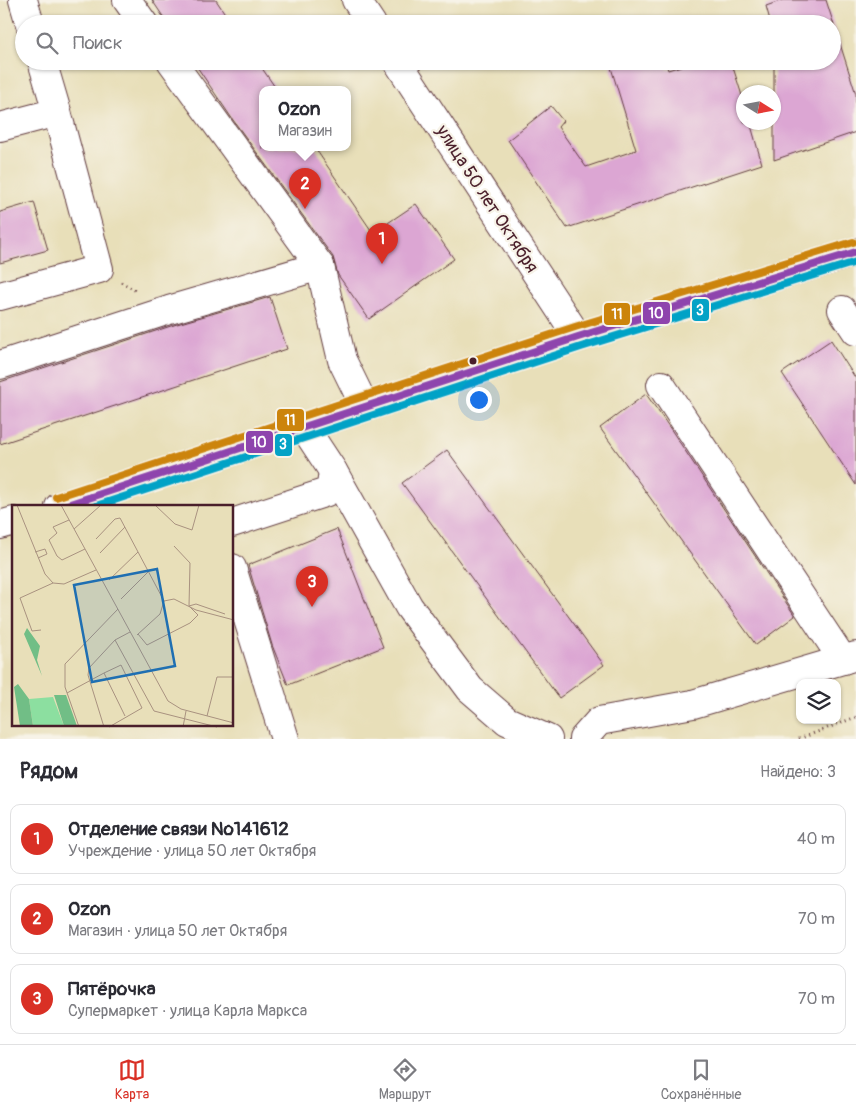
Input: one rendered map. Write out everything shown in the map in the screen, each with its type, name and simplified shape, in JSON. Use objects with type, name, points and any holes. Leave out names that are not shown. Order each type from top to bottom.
[{"type":"street","points":[[23,0],[27,15]]},
{"type":"street","points":[[127,0],[138,15]]},
{"type":"street","points":[[356,0],[366,15]]},
{"type":"street","points":[[0,296],[99,269],[45,70]]},
{"type":"street","points":[[178,70],[320,266],[342,360],[365,407]]},
{"type":"street","name":"улица 50 лет Октября","points":[[402,70],[578,337]]},
{"type":"street","points":[[0,127],[57,112]]},
{"type":"street","points":[[62,505],[578,337],[856,252]]},
{"type":"street","points":[[0,364],[169,310],[320,266]]},
{"type":"street","points":[[583,739],[599,721],[693,704],[850,658],[662,385]]},
{"type":"street","points":[[304,427],[333,471],[409,607],[470,689],[507,721],[548,739]]},
{"type":"street","points":[[234,522],[327,492],[331,486],[333,471]]},
{"type":"street","points":[[234,574],[285,739]]},
{"type":"path","points":[[99,269],[169,310]]},
{"type":"path","points":[[798,739],[856,717]]},
{"type":"building","points":[[152,0],[216,0],[226,15],[162,15]]},
{"type":"building","points":[[783,0],[826,0],[831,15],[768,15],[766,6]]},
{"type":"building","points":[[841,47],[856,94],[856,132],[774,160],[774,130],[781,130],[781,85],[774,85],[774,70],[841,70]]},
{"type":"building","points":[[199,70],[263,70],[274,86],[259,86],[259,151],[317,151],[373,233],[416,204],[454,259],[369,319],[338,275],[333,257],[233,120]]},
{"type":"building","points":[[612,70],[734,70],[739,85],[736,85],[736,130],[752,130],[762,164],[567,228],[508,140],[551,106],[563,121],[558,127],[586,167],[636,150]]},
{"type":"building","points":[[34,202],[48,250],[0,263],[0,212]]},
{"type":"building","points":[[270,297],[287,349],[0,444],[0,382],[177,324]]},
{"type":"building","points":[[831,340],[856,379],[856,485],[782,373]]},
{"type":"building","points":[[646,394],[795,616],[756,645],[600,428]]},
{"type":"building","points":[[447,450],[604,665],[559,698],[402,483]]},
{"type":"building","points":[[337,529],[383,647],[288,685],[272,645],[248,565]]},
{"type":"transit line","name":"11","points":[[56,497],[575,327],[853,242]]},
{"type":"transit line","name":"10","points":[[67,505],[578,337],[856,252]]},
{"type":"transit line","name":"3","points":[[99,505],[581,347],[856,262]]},
{"type":"place","name":"Ozon","points":[[305,209]]},
{"type":"place","name":"Отделение связи №141612","points":[[382,264]]},
{"type":"place","name":"Пятёрочка","points":[[312,607]]}]
